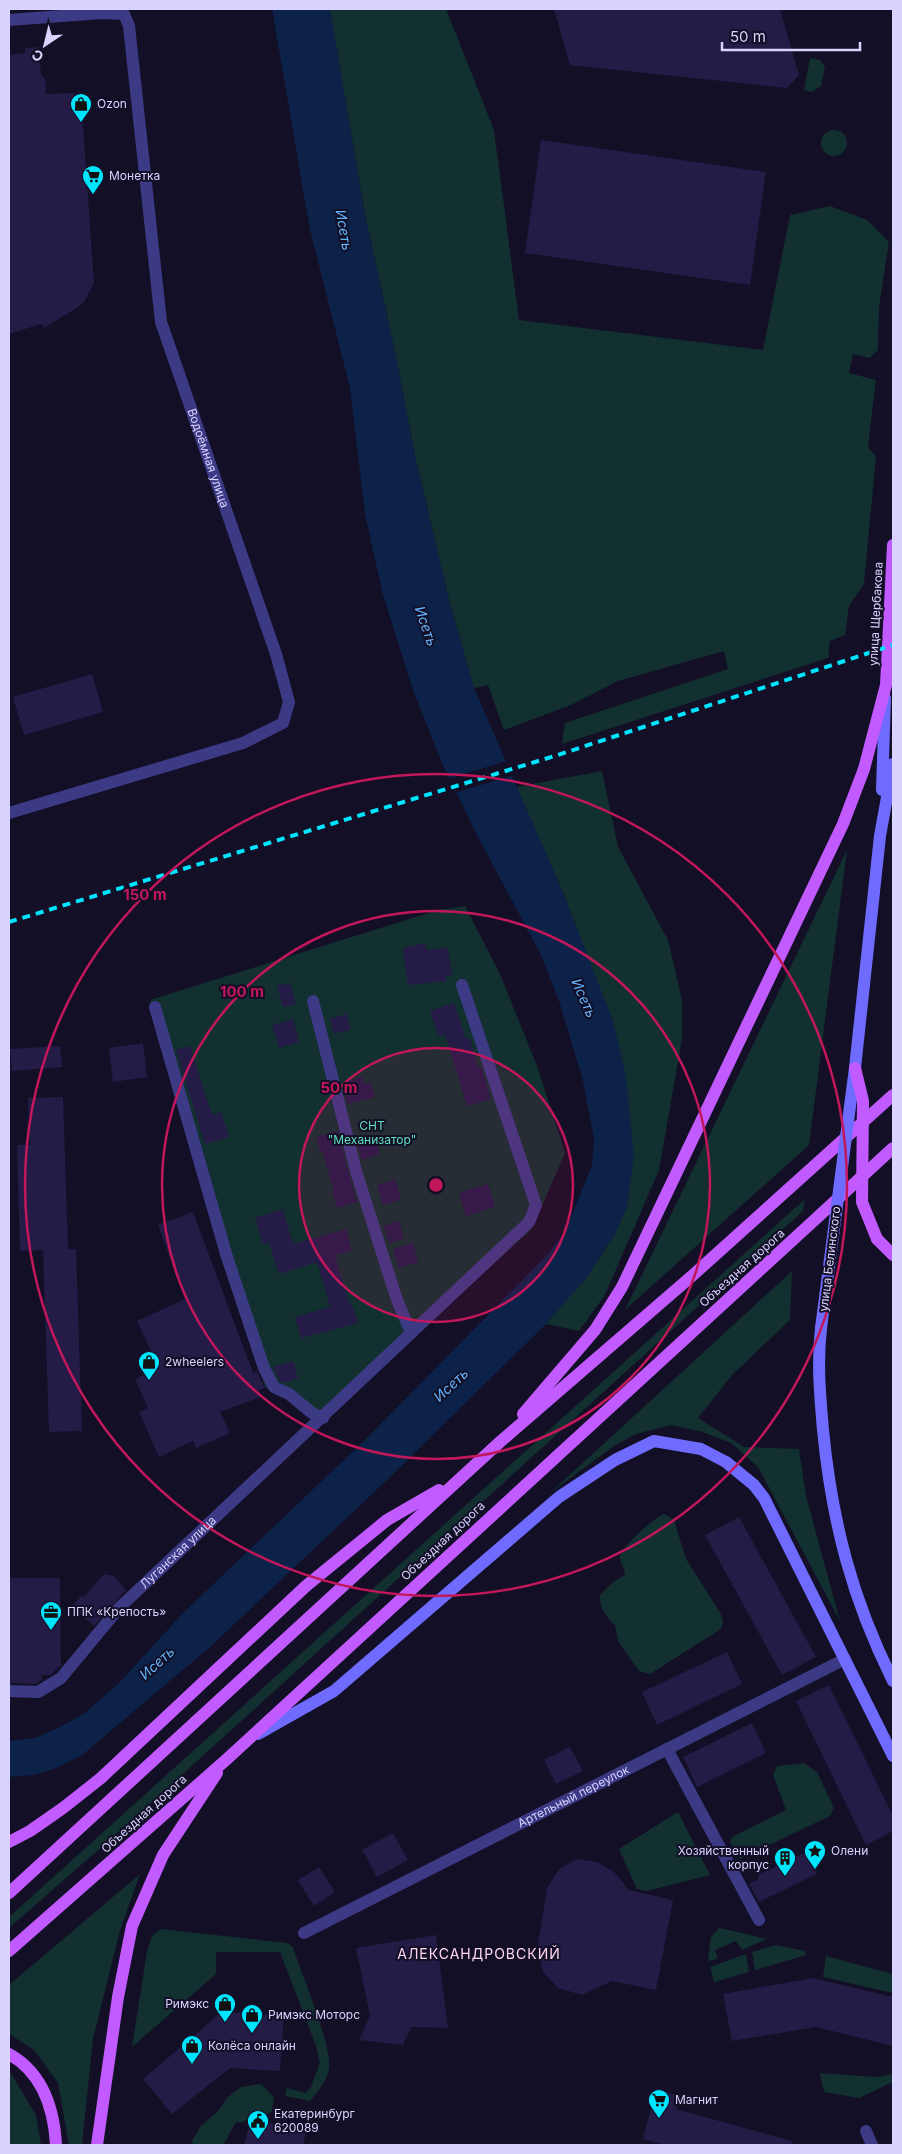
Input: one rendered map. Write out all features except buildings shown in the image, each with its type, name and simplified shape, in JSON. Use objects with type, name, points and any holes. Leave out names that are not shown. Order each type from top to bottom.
[{"type":"main road","name":"улица Щербакова","points":[[501,1441],[595,1330],[622,1287],[843,824],[864,769],[886,685],[893,545]]},
{"type":"main road","name":"улица Белинского","points":[[886,685],[880,832],[854,1068],[818,1362],[830,1498],[847,1567],[870,1635],[893,1681]]},
{"type":"main road","name":"улица Белинского","points":[[880,832],[893,764]]},
{"type":"main road","points":[[854,1068],[864,1101],[862,1202],[877,1239],[893,1256]]},
{"type":"main road","points":[[9,1893],[460,1477],[693,1275],[893,1094]]},
{"type":"main road","name":"Объездная дорога","points":[[9,1951],[227,1759],[893,1148]]},
{"type":"main road","points":[[247,1740],[334,1691],[558,1497],[615,1460],[654,1442],[701,1449],[726,1462],[754,1485],[768,1506],[893,1756]]},
{"type":"main road","points":[[9,1842],[30,1831],[101,1778],[306,1586],[387,1520],[460,1477]]},
{"type":"main road","points":[[97,2145],[118,1997],[132,1926],[163,1855],[227,1759]]},
{"type":"main road","points":[[9,2054],[20,2060],[38,2078],[48,2100],[55,2125],[56,2145]]},
{"type":"street","name":"Водоёмная улица","points":[[9,20],[102,13],[124,14],[129,26],[161,322],[276,654],[289,702],[283,723],[243,743],[9,813]]},
{"type":"street","name":"Луганская улица","points":[[9,1691],[38,1692],[62,1678],[119,1608],[529,1222],[536,1205],[462,985]]},
{"type":"street","points":[[313,1001],[356,1171],[396,1300],[410,1333]]},
{"type":"street","points":[[155,1006],[227,1257],[264,1368],[274,1387],[289,1394],[312,1413],[323,1418]]},
{"type":"street","name":"Артельный переулок","points":[[304,1933],[845,1659]]},
{"type":"street","points":[[667,1749],[759,1920]]},
{"type":"street","points":[[866,2131],[872,2145]]},
{"type":"green space","points":[[330,9],[446,9],[494,130],[519,320],[763,350],[790,215],[830,206],[867,220],[889,242],[879,307],[878,350],[869,358],[853,354],[849,373],[876,380],[868,447],[876,457],[864,584],[849,606],[845,635],[830,641],[828,658],[562,744],[565,723],[728,669],[724,651],[618,681],[571,705],[504,730],[488,685],[474,688],[449,600],[415,456],[364,210]]},
{"type":"green space","points":[[810,58],[820,60],[825,67],[821,86],[812,92],[804,90]]},
{"type":"green space","points":[[834,130],[843,134],[847,143],[843,152],[834,156],[825,152],[821,143],[825,134]]},
{"type":"green space","points":[[602,771],[618,847],[668,940],[682,1000],[682,1039],[659,1170],[605,1295],[579,1331],[546,1324],[600,1258],[627,1207],[583,946],[564,895],[516,787]]},
{"type":"green space","points":[[847,850],[809,1145],[625,1310]]},
{"type":"green space","name":"СНТ \"Механизатор\"","points":[[465,906],[500,974],[537,1066],[565,1153],[532,1229],[433,1319],[342,1406],[312,1413],[265,1387],[219,1242],[150,1000],[438,910]]},
{"type":"green space","points":[[805,1199],[803,1211],[130,1822],[9,1928],[9,1917]]},
{"type":"green space","points":[[792,1271],[790,1320],[732,1375],[698,1418],[744,1447],[799,1449],[806,1496],[840,1621],[758,1467],[731,1443],[703,1432],[671,1425],[636,1434],[614,1446],[550,1493]]},
{"type":"green space","points":[[664,1514],[674,1520],[686,1559],[721,1614],[723,1622],[721,1629],[650,1674],[639,1671],[618,1641],[615,1625],[604,1612],[600,1595],[613,1582],[625,1575],[620,1557],[626,1547],[646,1527]]},
{"type":"green space","points":[[804,1763],[817,1772],[834,1808],[830,1816],[740,1859],[730,1842],[732,1837],[786,1810],[773,1775],[777,1766]]},
{"type":"green space","points":[[678,1812],[710,1875],[647,1891],[637,1889],[619,1849]]},
{"type":"green space","points":[[140,1874],[120,1930],[93,2039],[82,2145],[69,2145],[58,2083],[34,2050],[9,2034],[9,1985]]},
{"type":"green space","points":[[719,1928],[767,1939],[742,1950],[736,1941],[715,1950],[718,1959],[708,1961],[711,1937]]},
{"type":"green space","points":[[161,1929],[287,1943],[293,1947],[321,2026],[329,2057],[327,2077],[310,2101],[285,2096],[287,2088],[305,2093],[311,2087],[320,2063],[316,2046],[280,1952],[216,1952],[216,1974],[132,2047],[147,1951],[152,1936]]},
{"type":"green space","points":[[776,1945],[805,1951],[806,1955],[755,1970],[752,1952]]},
{"type":"green space","points":[[746,1954],[749,1972],[714,1982],[710,1967]]},
{"type":"green space","points":[[826,1956],[893,1974],[893,1993],[823,1977]]},
{"type":"green space","points":[[9,2070],[36,2115],[41,2145],[9,2145]]},
{"type":"green space","points":[[820,2073],[877,2077],[893,2074],[893,2082],[859,2098],[824,2092]]},
{"type":"green space","points":[[261,2084],[274,2097],[272,2111],[264,2116],[241,2123],[237,2122],[222,2145],[193,2145],[192,2141],[201,2126],[218,2111],[228,2097],[241,2087]]},
{"type":"water","name":"Исеть","points":[[272,9],[330,9],[364,210],[415,456],[449,600],[474,688],[564,895],[613,1021],[626,1076],[634,1156],[627,1207],[616,1232],[587,1277],[546,1324],[387,1480],[209,1648],[82,1755],[56,1768],[34,1775],[9,1777],[9,1741],[35,1738],[60,1727],[85,1713],[120,1682],[182,1614],[367,1438],[547,1255],[564,1233],[592,1166],[594,1138],[582,1077],[560,1004],[542,957],[476,833],[442,763],[413,690],[383,595],[365,514],[350,388],[310,230]]},
{"type":"pier","points":[[507,761],[514,775],[454,793],[447,779]]},
{"type":"railway","points":[[9,922],[558,755],[893,645]]},
{"type":"place","name":"Ozon","points":[[81,123]]},
{"type":"place","name":"Монетка","points":[[93,195]]},
{"type":"place","name":"2wheelers","points":[[149,1381]]},
{"type":"place","name":"ППК «Крепость»","points":[[51,1631]]},
{"type":"place","name":"Олени","points":[[815,1870]]},
{"type":"place","name":"Хозяйственный корпус","points":[[785,1877]]},
{"type":"place","name":"Римэкс","points":[[225,2023]]},
{"type":"place","name":"Римэкс Моторс","points":[[252,2034]]},
{"type":"place","name":"Колёса онлайн","points":[[192,2065]]},
{"type":"place","name":"Магнит","points":[[659,2119]]},
{"type":"place","name":"Екатеринбург 620089","points":[[258,2140]]},
{"type":"district","name":"АЛЕКСАНДРОВСКИЙ","points":[[479,1954]]}]
